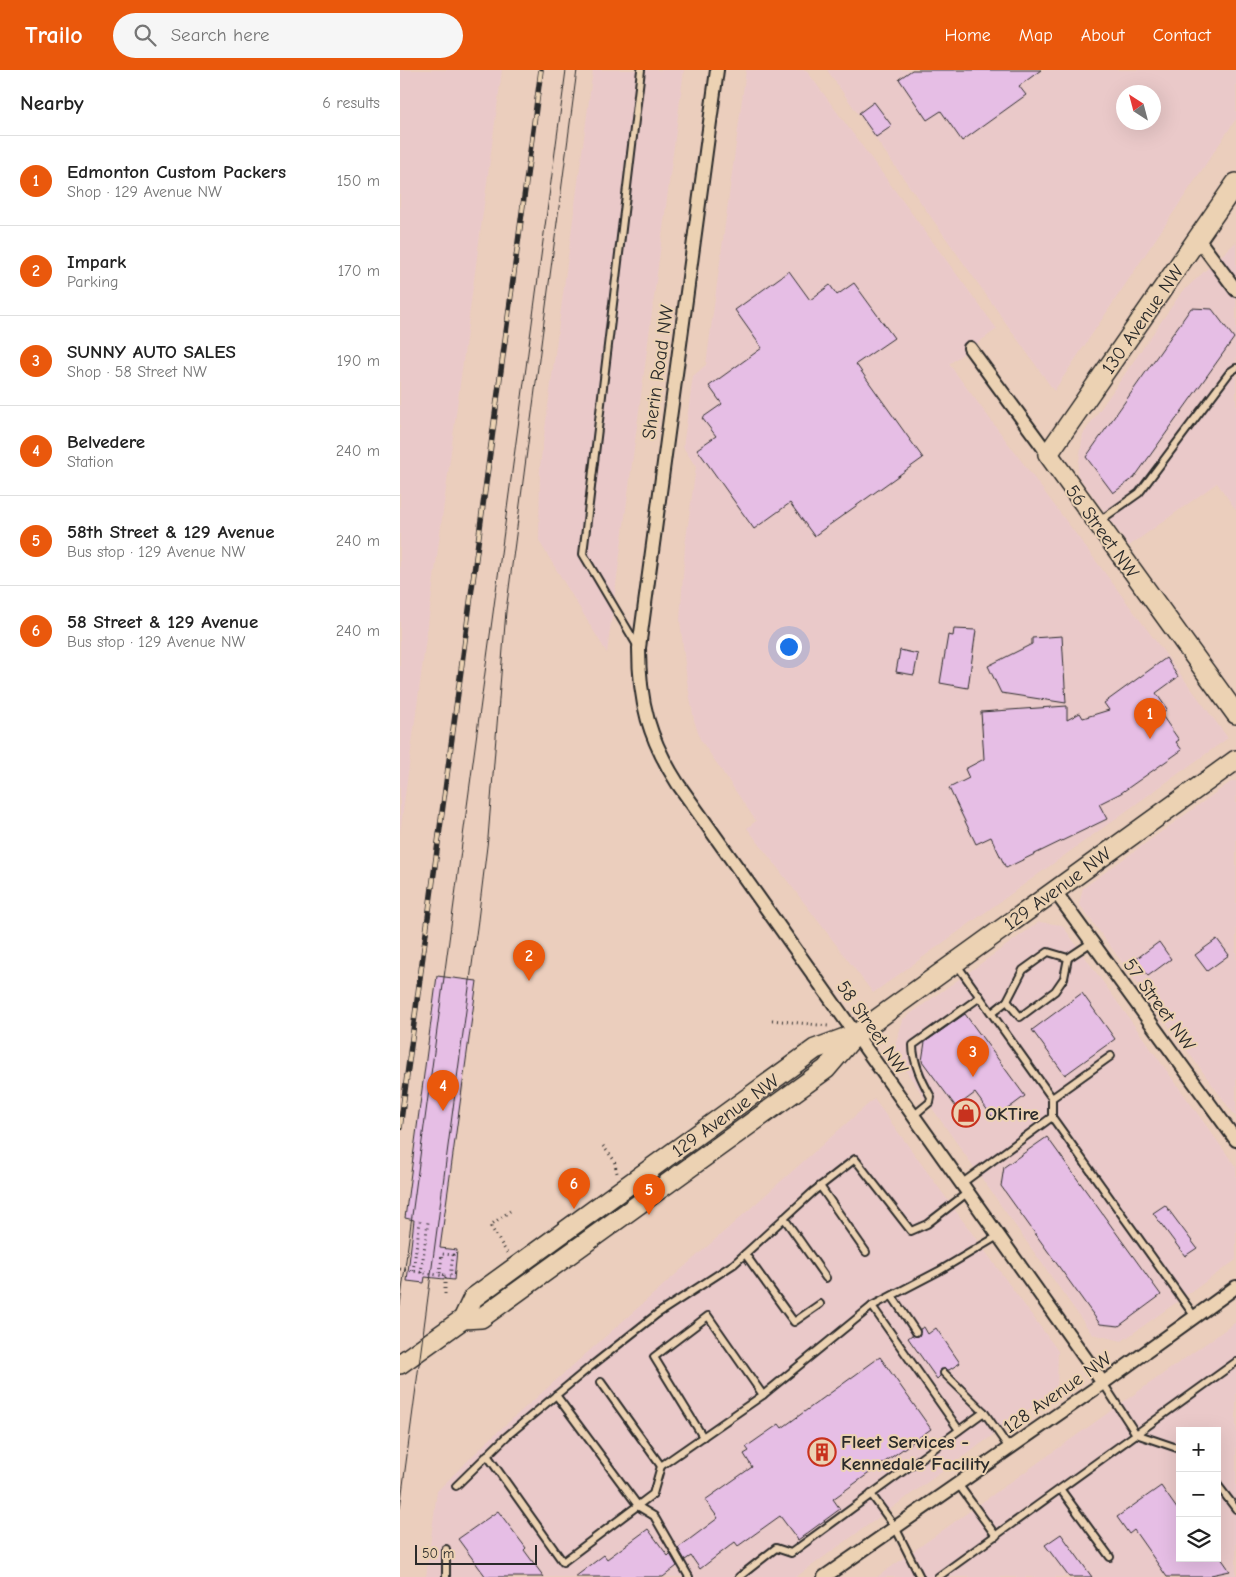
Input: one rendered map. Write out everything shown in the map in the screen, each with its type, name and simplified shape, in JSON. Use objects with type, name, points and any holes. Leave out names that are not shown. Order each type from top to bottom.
[{"type":"street","name":"Sherin Road NW","points":[[639,680],[639,648],[717,70]]},
{"type":"street","name":"130 Avenue NW","points":[[1048,454],[1198,239],[1233,194]]},
{"type":"street","points":[[1198,239],[1236,290]]},
{"type":"street","name":"56 Street NW","points":[[970,348],[1236,714]]},
{"type":"street","name":"58 Street NW","points":[[639,680],[645,714],[668,767],[964,1189],[1103,1383]]},
{"type":"street","name":"129 Avenue NW","points":[[400,1364],[463,1319],[473,1298],[815,1049],[855,1034],[1236,760]]},
{"type":"street","name":"57 Street NW","points":[[1054,890],[1236,1140]]},
{"type":"street","name":"128 Avenue NW","points":[[824,1577],[1103,1383],[1236,1287]]},
{"type":"lane","points":[[639,648],[583,554],[641,70]]},
{"type":"lane","points":[[1097,522],[1139,493],[1230,372],[1236,368]]},
{"type":"lane","points":[[1007,1001],[1020,1017],[1055,991],[1064,978],[1068,958],[1092,942]]},
{"type":"lane","points":[[992,1013],[1007,1001],[1023,970],[1048,952],[1068,958]]},
{"type":"lane","points":[[955,962],[1052,1098],[1052,1117],[1195,1317]]},
{"type":"lane","points":[[913,1116],[930,1102],[931,1097],[924,1085],[913,1055],[913,1044],[980,997]]},
{"type":"lane","points":[[1052,1098],[1111,1056]]},
{"type":"lane","points":[[456,1486],[487,1455],[556,1395],[657,1314],[734,1264],[820,1186],[855,1159],[911,1231],[927,1224],[964,1189],[1052,1117]]},
{"type":"lane","points":[[820,1186],[866,1252]]},
{"type":"lane","points":[[784,1218],[826,1278]]},
{"type":"lane","points":[[487,1455],[563,1562],[653,1494],[661,1466],[763,1395],[872,1306],[998,1236]]},
{"type":"lane","points":[[745,1254],[794,1322],[820,1304]]},
{"type":"lane","points":[[892,1296],[916,1332]]},
{"type":"lane","points":[[872,1306],[959,1430]]},
{"type":"lane","points":[[703,1436],[654,1356],[708,1316],[763,1395]]},
{"type":"lane","points":[[938,1577],[1236,1362]]},
{"type":"lane","points":[[944,1374],[984,1412],[1009,1448]]},
{"type":"lane","points":[[601,1382],[661,1466]]},
{"type":"lane","points":[[1103,1383],[1136,1434],[1176,1448]]},
{"type":"lane","points":[[556,1395],[638,1507],[654,1516],[689,1577]]},
{"type":"lane","points":[[739,1577],[776,1548],[791,1553],[984,1412]]},
{"type":"lane","points":[[958,1484],[996,1536]]},
{"type":"lane","points":[[1221,1489],[1236,1509]]},
{"type":"lane","points":[[1061,1490],[1110,1557]]},
{"type":"lane","points":[[871,1494],[895,1528],[920,1577]]},
{"type":"lane","points":[[446,1549],[446,1577]]},
{"type":"path","points":[[772,1020],[821,1024],[855,1034]]},
{"type":"path","points":[[603,1146],[616,1166],[616,1176]]},
{"type":"path","points":[[509,1256],[492,1232],[491,1227],[492,1224],[510,1212]]},
{"type":"path","points":[[413,1271],[420,1220]]},
{"type":"path","points":[[421,1273],[428,1222]]},
{"type":"path","points":[[400,1270],[413,1271],[421,1273],[450,1277],[453,1255],[442,1254],[440,1274],[445,1275],[445,1294]]},
{"type":"shaded area","points":[[400,70],[502,70],[400,833]]},
{"type":"shaded area","points":[[593,70],[684,70],[607,653],[539,541],[540,466]]},
{"type":"shaded area","points":[[746,70],[806,70],[997,329],[949,364],[1228,738],[873,993],[747,828],[756,821],[700,739],[694,720],[687,681],[680,620],[685,546],[696,467],[683,447],[693,376],[706,365]]},
{"type":"shaded area","points":[[827,70],[1236,70],[1236,119],[1054,391]]},
{"type":"shaded area","points":[[1236,242],[1236,510],[1217,483],[1129,546],[1077,474],[1083,434],[1181,293]]},
{"type":"shaded area","points":[[1232,781],[1236,781],[1236,1117],[1079,904],[1083,888]]},
{"type":"shaded area","points":[[1039,922],[1062,925],[1236,1167],[1236,1260],[1122,1341],[1092,1334],[893,1053],[903,1019]]},
{"type":"shaded area","points":[[874,1099],[1058,1351],[1057,1389],[796,1577],[426,1577],[437,1491],[494,1435]]},
{"type":"shaded area","points":[[1236,1322],[1236,1577],[877,1577]]},
{"type":"building","points":[[912,70],[1041,70],[1019,86],[1026,95],[962,141],[941,111],[927,120],[899,79]]},
{"type":"building","points":[[874,102],[892,126],[876,137],[859,113]]},
{"type":"building","points":[[789,271],[810,300],[830,285],[837,295],[854,283],[894,338],[856,364],[923,458],[814,536],[790,503],[754,529],[697,449],[716,436],[702,418],[722,404],[709,386],[762,348],[735,310]]},
{"type":"building","points":[[1191,308],[1212,309],[1234,338],[1134,478],[1113,493],[1086,457]]},
{"type":"building","points":[[954,629],[976,630],[968,688],[940,683],[948,635],[953,636]]},
{"type":"building","points":[[1062,636],[1066,703],[1001,693],[988,666],[1032,644],[1032,638]]},
{"type":"building","points":[[900,650],[918,654],[914,675],[896,672]]},
{"type":"building","points":[[1166,658],[1178,677],[1156,693],[1167,709],[1161,714],[1179,740],[1176,742],[1182,750],[1121,793],[1099,804],[1107,819],[1006,868],[991,837],[976,844],[949,788],[969,778],[965,769],[984,759],[981,712],[1067,706],[1067,720],[1080,713],[1083,718],[1109,710],[1104,703]]},
{"type":"building","points":[[1217,939],[1229,955],[1207,971],[1195,955]]},
{"type":"building","points":[[1159,942],[1171,959],[1148,976],[1136,959]]},
{"type":"building","points":[[437,976],[477,981],[440,1248],[457,1250],[454,1280],[425,1277],[424,1283],[407,1281],[414,1220],[405,1218]]},
{"type":"building","points":[[1082,993],[1115,1039],[1065,1075],[1032,1030]]},
{"type":"building","points":[[965,1014],[1025,1096],[994,1119],[975,1093],[956,1107],[922,1061],[925,1042]]},
{"type":"building","points":[[1047,1137],[1161,1295],[1119,1326],[1100,1324],[1001,1186],[1004,1167]]},
{"type":"building","points":[[1165,1205],[1197,1248],[1185,1256],[1153,1213]]},
{"type":"building","points":[[924,1327],[928,1334],[936,1328],[960,1363],[949,1370],[941,1369],[940,1376],[937,1379],[908,1338],[912,1335],[919,1336],[920,1329]]},
{"type":"building","name":"Fleet Services - Kennedale Facility","points":[[880,1357],[931,1429],[833,1499],[840,1509],[798,1540],[780,1516],[738,1546],[735,1542],[700,1569],[691,1556],[685,1560],[678,1548],[718,1518],[705,1500],[752,1467],[744,1454],[749,1451],[746,1447],[779,1424],[782,1428]]},
{"type":"building","points":[[1161,1486],[1176,1507],[1176,1562],[1221,1562],[1221,1558],[1230,1571],[1211,1575],[1212,1577],[1167,1577],[1134,1530],[1129,1534],[1117,1517]]},
{"type":"building","points":[[498,1511],[526,1548],[524,1550],[544,1577],[486,1577],[458,1539]]},
{"type":"building","points":[[648,1529],[668,1556],[670,1554],[677,1566],[663,1577],[575,1577],[604,1555],[607,1559]]},
{"type":"building","points":[[1061,1534],[1092,1577],[1069,1577],[1045,1545]]},
{"type":"tram line","points":[[400,1305],[566,70]]},
{"type":"tram line","points":[[400,1508],[478,920],[488,838],[506,611],[577,70]]},
{"type":"railway","points":[[400,1128],[541,70]]},
{"type":"place","name":"Edmonton Custom Packers","points":[[1150,739]]},
{"type":"place","name":"Impark","points":[[529,981]]},
{"type":"place","name":"SUNNY AUTO SALES","points":[[973,1077]]},
{"type":"place","name":"Belvedere","points":[[443,1111]]},
{"type":"place","name":"OKTire","points":[[966,1113]]},
{"type":"place","name":"58 Street & 129 Avenue","points":[[574,1209]]},
{"type":"place","name":"58th Street & 129 Avenue","points":[[649,1215]]},
{"type":"place","name":"Fleet Services - Kennedale Facility","points":[[822,1452]]}]
